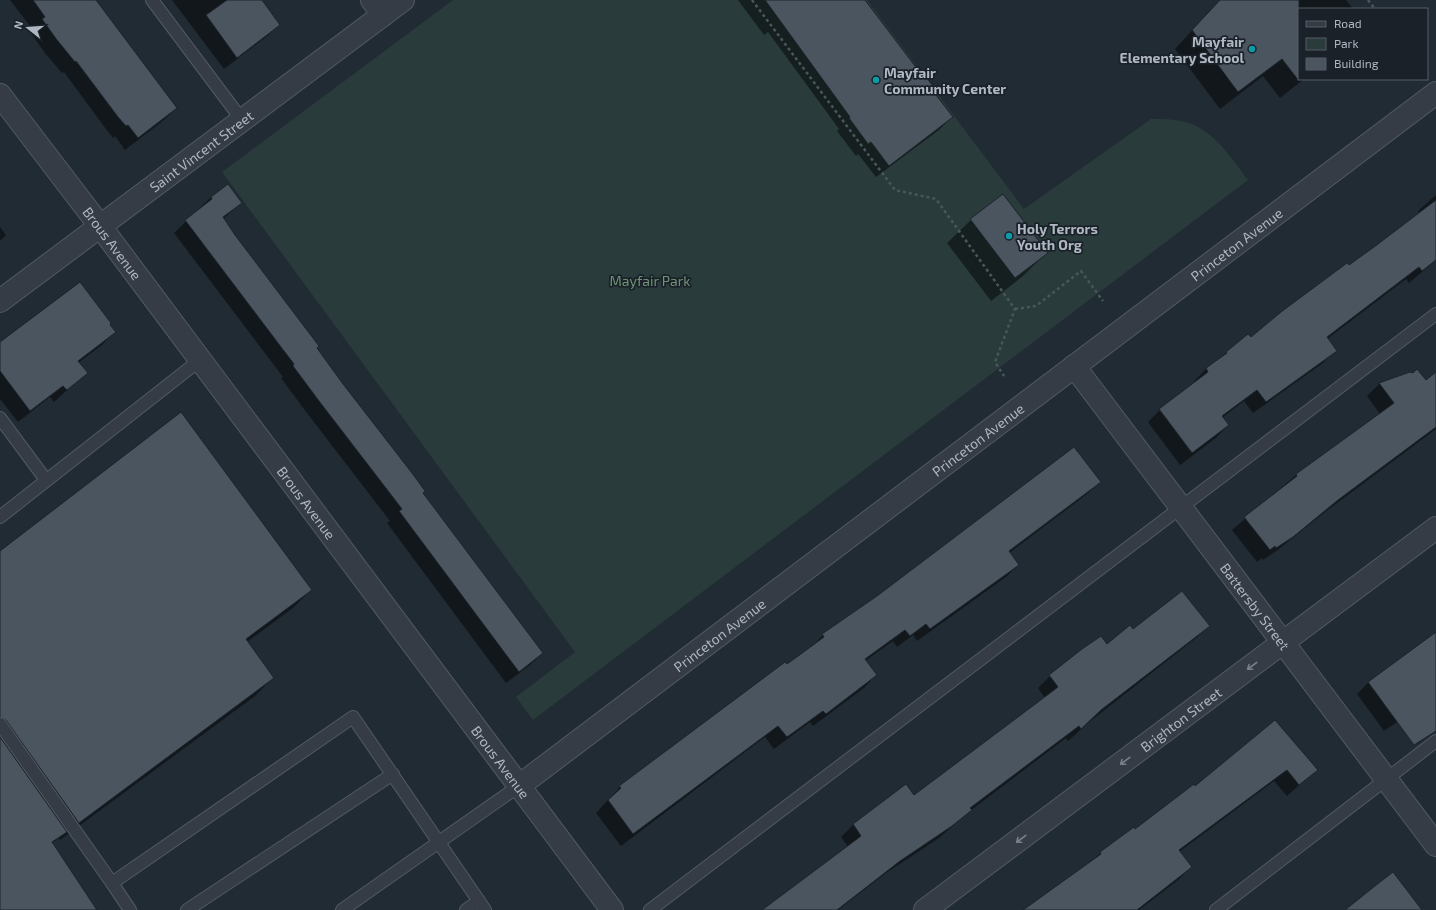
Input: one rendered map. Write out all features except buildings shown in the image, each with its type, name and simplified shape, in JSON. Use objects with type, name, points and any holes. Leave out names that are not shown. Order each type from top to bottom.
[{"type":"street","name":"Saint Vincent Street","points":[[0,301],[242,120],[378,7],[403,0]]},
{"type":"street","name":"Princeton Avenue","points":[[519,786],[1436,93]]},
{"type":"street","name":"Brous Avenue","points":[[0,95],[100,226],[612,910]]},
{"type":"street","name":"Battersby Street","points":[[1074,366],[1436,845]]},
{"type":"street","name":"Brighton Street","points":[[925,910],[1436,528]]},
{"type":"lane","points":[[152,0],[242,120]]},
{"type":"lane","points":[[650,910],[1436,314]]},
{"type":"lane","points":[[0,516],[200,360]]},
{"type":"lane","points":[[0,418],[46,480]]},
{"type":"lane","points":[[112,883],[354,717],[482,905],[466,910]]},
{"type":"lane","points":[[0,724],[130,910]]},
{"type":"lane","points":[[1216,910],[1436,741]]},
{"type":"lane","points":[[187,910],[392,774]]},
{"type":"lane","points":[[342,910],[519,786]]},
{"type":"path","points":[[752,0],[895,190],[936,199],[1015,309]]},
{"type":"path","points":[[1368,0],[1374,8]]},
{"type":"path","points":[[1015,309],[1036,306],[1081,271],[1103,301]]},
{"type":"path","points":[[1004,376],[996,362],[1015,309]]},
{"type":"green space","name":"Mayfair Park","points":[[453,0],[867,0],[1024,209],[1151,119],[1178,120],[1194,125],[1203,130],[1218,142],[1248,180],[533,720],[516,697],[575,652],[222,172]]},
{"type":"place","name":"Mayfair Elementary School","points":[[1252,49]]},
{"type":"place","name":"Mayfair Community Center","points":[[876,80]]},
{"type":"place","name":"Holy Terrors Youth Org","points":[[1009,236]]}]
